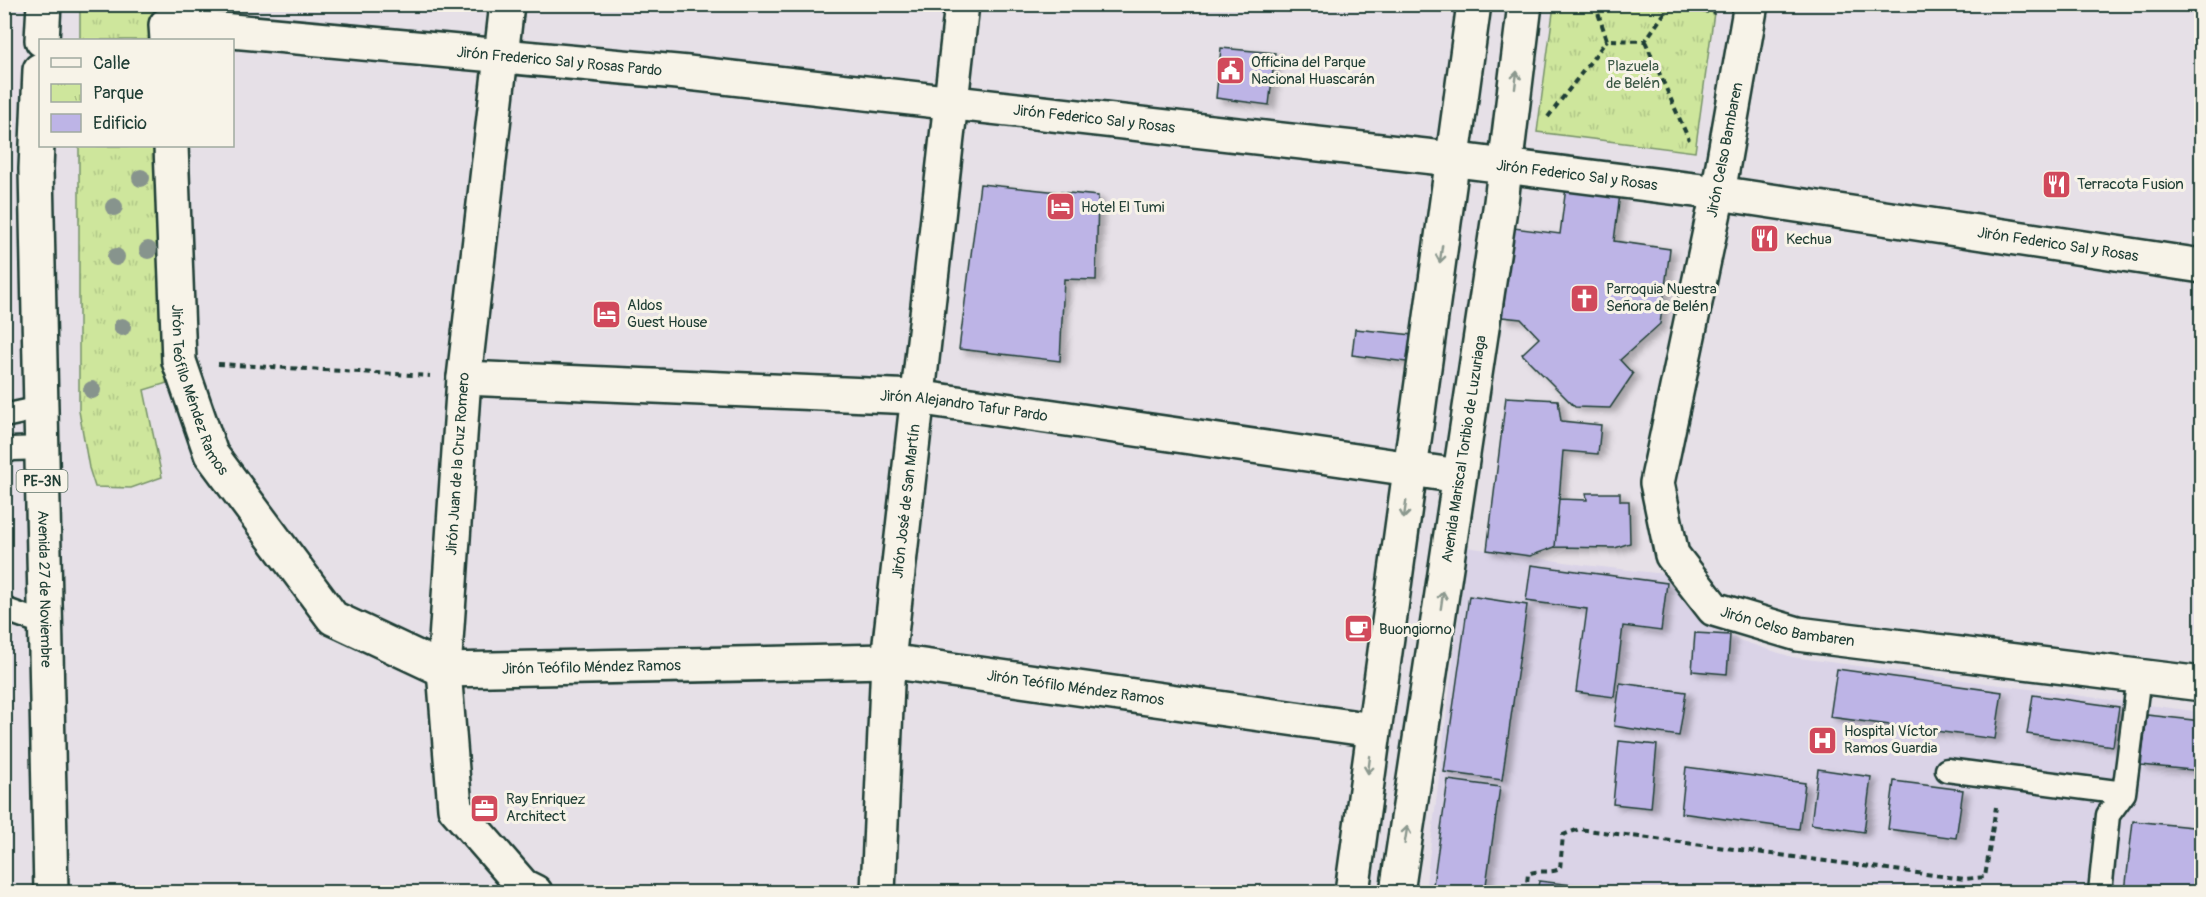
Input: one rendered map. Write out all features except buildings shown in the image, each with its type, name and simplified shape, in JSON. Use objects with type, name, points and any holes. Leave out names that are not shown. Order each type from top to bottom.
[{"type":"main road","points":[[42,39],[44,4]]},
{"type":"main road","name":"Jirón Juan de la Cruz Romero","points":[[507,4],[464,378],[444,669],[455,808],[523,886],[535,892]]},
{"type":"main road","name":"Jirón José de San Martín","points":[[878,892],[888,662],[962,4]]},
{"type":"main road","points":[[1352,892],[1474,4]]},
{"type":"main road","name":"Avenida Mariscal Toribio de Luzuriaga","points":[[1397,892],[1506,167],[1525,4]]},
{"type":"main road","name":"Jirón Celso Bambaren","points":[[1751,4],[1718,193],[1657,483],[1672,555],[1714,609],[1798,634],[2202,684]]},
{"type":"main road","name":"Jirón Frederico Sal y Rosas Pardo","points":[[167,33],[502,55],[950,101]]},
{"type":"main road","name":"Avenida 27 de Noviembre","points":[[39,95],[36,170],[51,892]]},
{"type":"main road","name":"Jirón Federico Sal y Rosas","points":[[950,101],[1718,193],[2202,266]]},
{"type":"main road","name":"Jirón Teófilo Méndez Ramos","points":[[171,147],[179,361],[211,454],[333,618],[444,669],[888,662],[1374,730]]},
{"type":"main road","name":"Jirón Alejandro Tafur Pardo","points":[[464,378],[916,397],[1460,476]]},
{"type":"lane","points":[[4,416],[40,408]]},
{"type":"lane","points":[[4,453],[12,449],[42,448]]},
{"type":"lane","points":[[4,609],[45,624]]},
{"type":"lane","points":[[2100,892],[2108,815],[2124,793],[2139,676]]},
{"type":"lane","points":[[1947,770],[2124,793]]},
{"type":"path","points":[[1595,4],[1607,40]]},
{"type":"path","points":[[1645,41],[1671,4]]},
{"type":"path","points":[[1607,40],[1645,41]]},
{"type":"path","points":[[1544,123],[1607,40]]},
{"type":"path","points":[[1645,41],[1690,142]]},
{"type":"path","points":[[179,361],[464,378]]},
{"type":"path","points":[[1526,892],[1528,874],[1534,871],[1552,873],[1560,869],[1563,835],[1579,829],[1964,879],[1985,877],[2000,777]]},
{"type":"shaded area","name":"Hospital Víctor Ramos Guardia","points":[[1467,547],[1584,565],[1665,574],[1689,606],[1736,639],[1792,657],[2201,712],[2201,892],[1425,892]]},
{"type":"green space","points":[[80,5],[158,5],[159,39],[80,39]]},
{"type":"green space","name":"Plazuela de Belén","points":[[1554,5],[1715,5],[1695,152],[1537,132]]},
{"type":"green space","points":[[79,147],[163,147],[177,380],[144,390],[162,477],[131,488],[95,487],[89,468],[79,411]]},
{"type":"place","name":"Officina del Parque Nacional Huascarán","points":[[1230,71]]},
{"type":"place","name":"Terracota Fusion","points":[[2056,184]]},
{"type":"place","name":"Hotel El Tumi","points":[[1060,207]]},
{"type":"place","name":"Kechua","points":[[1765,239]]},
{"type":"place","name":"Parroquia Nuestra Señora de Belén","points":[[1585,298]]},
{"type":"place","name":"Aldos Guest House","points":[[606,314]]},
{"type":"place","name":"Buongiorno","points":[[1358,629]]},
{"type":"place","name":"Hospital Víctor Ramos Guardia","points":[[1823,740]]},
{"type":"place","name":"Ray Enriquez Architect","points":[[485,808]]}]
